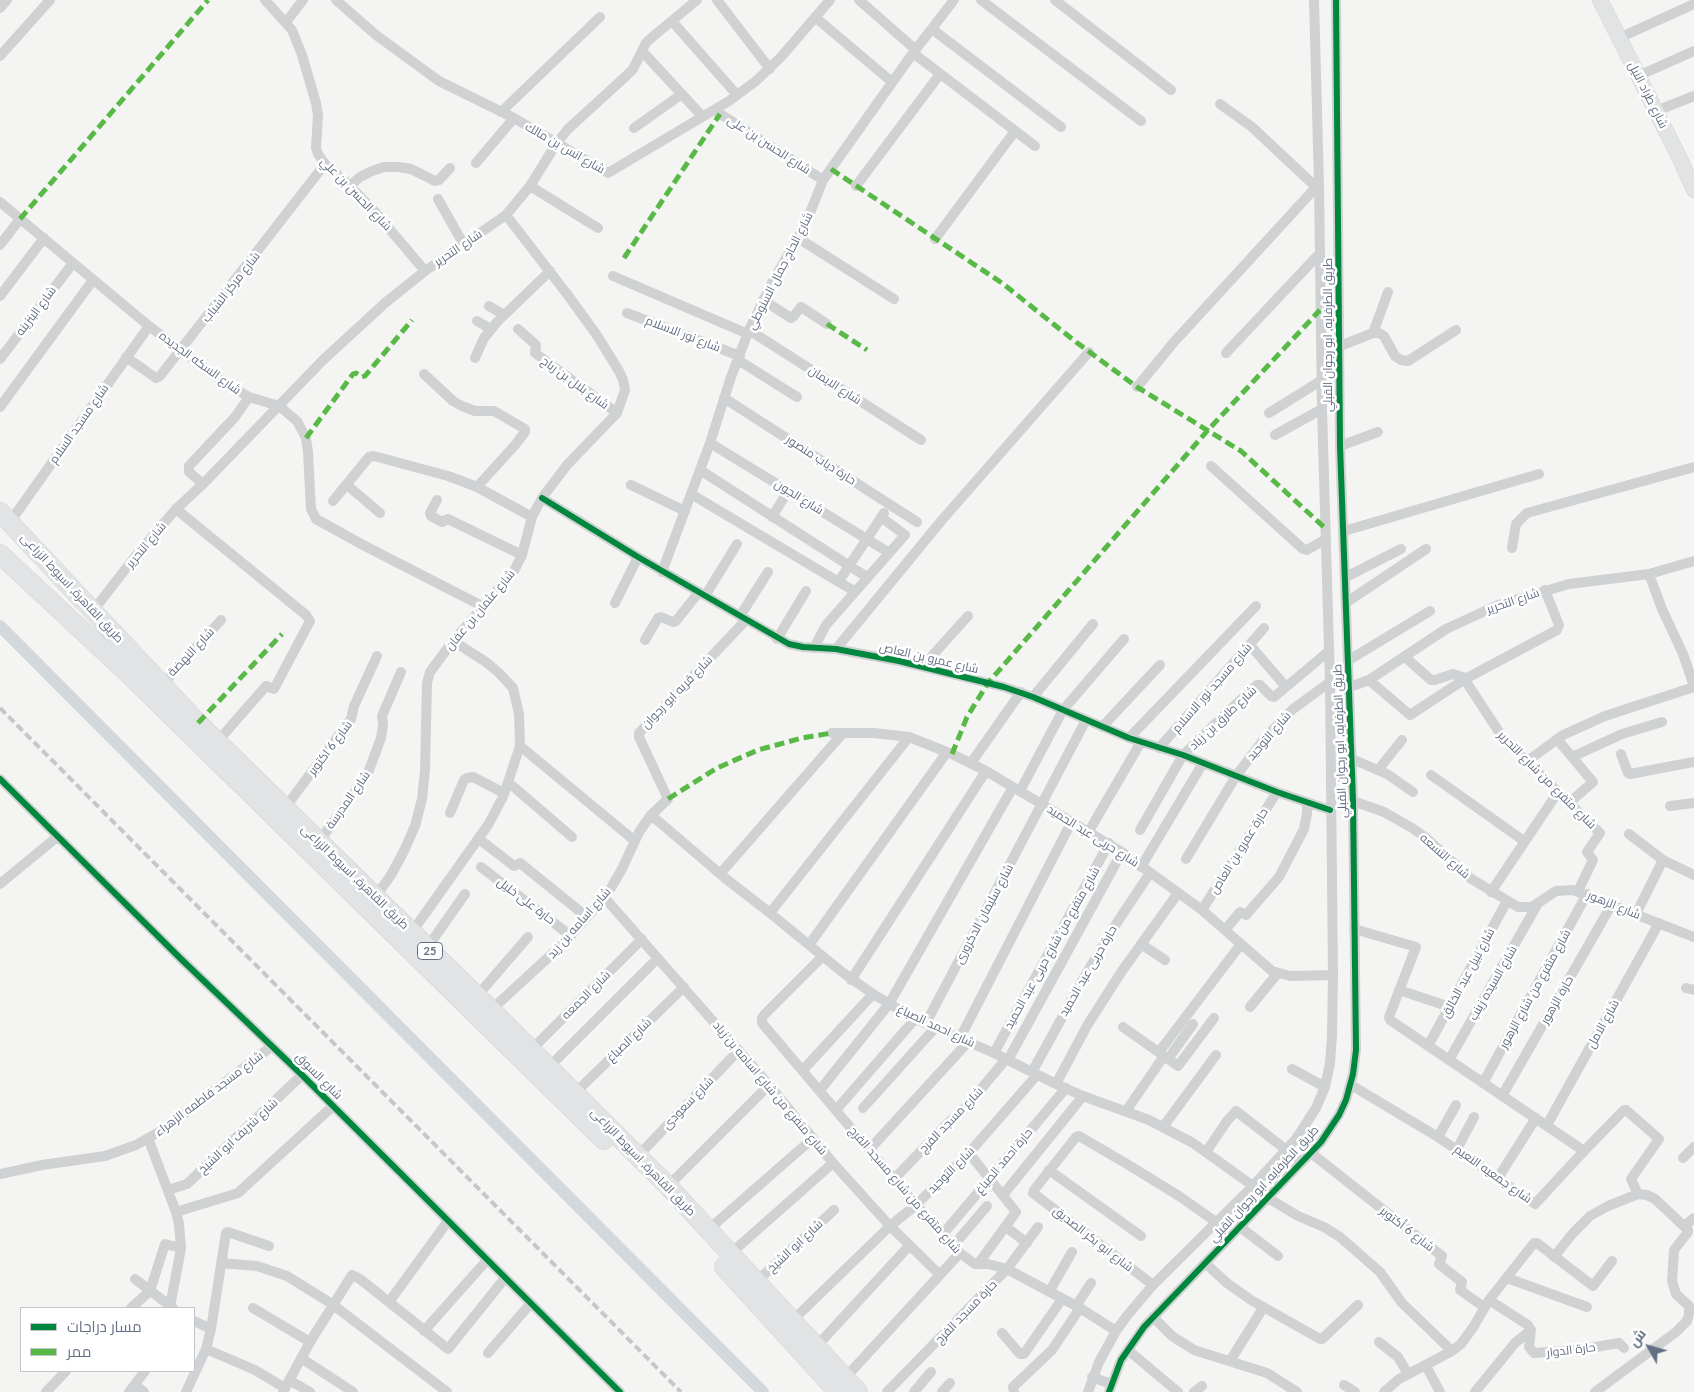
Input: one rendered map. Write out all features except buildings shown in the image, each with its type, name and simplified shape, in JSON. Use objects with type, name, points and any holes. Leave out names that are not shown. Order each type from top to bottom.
[{"type":"highway","name":"طريق القاهرة, اسيوط الزراعى","points":[[5,517],[217,742],[319,842],[371,902],[412,932],[668,1186],[756,1282],[841,1385],[858,1392]]},
{"type":"highway","name":"طريق القاهرة, اسيوط الزراعى","points":[[0,554],[371,902],[666,1203],[794,1330],[816,1347],[841,1385]]},
{"type":"street","points":[[0,8],[6,0]]},
{"type":"street","points":[[0,56],[50,0]]},
{"type":"street","name":"شارع الحسن بن علي","points":[[265,0],[286,22],[298,42],[316,103],[318,116],[316,148],[318,154],[325,164],[350,186],[388,227],[425,271]]},
{"type":"street","points":[[286,22],[303,0]]},
{"type":"street","name":"شارع انس بن مالك","points":[[337,0],[376,35],[440,81],[514,118],[608,173],[737,95],[770,69],[830,0]]},
{"type":"street","name":"شارع التحرير","points":[[93,611],[134,558],[176,509],[203,484],[330,354],[385,303],[425,271],[506,215],[530,186],[556,144],[568,129],[625,78],[633,69],[650,39],[697,0]]},
{"type":"street","points":[[717,0],[770,69]]},
{"type":"street","points":[[858,0],[940,74],[1035,146]]},
{"type":"street","name":"شارع الحاج جمال السنوطي","points":[[662,572],[749,332],[763,300],[798,238],[823,180],[892,82],[954,0]]},
{"type":"street","points":[[981,0],[1141,121]]},
{"type":"street","points":[[1055,0],[1172,90]]},
{"type":"street","name":"طريق الطرفايه, ابو رجوان القبلي","points":[[1088,1392],[1092,1377],[1116,1331],[1153,1285],[1253,1186],[1286,1150],[1307,1123],[1325,1087],[1332,1042],[1333,975],[1330,682],[1322,410],[1314,0]]},
{"type":"street","name":"طريق الطرفايه, ابو رجوان القبلي","points":[[1110,1388],[1128,1350],[1153,1317],[1311,1153],[1331,1129],[1351,1085],[1356,1050],[1353,801],[1340,446],[1336,0]]},
{"type":"street","name":"شارع طراد النيل","points":[[1600,0],[1694,190]]},
{"type":"street","points":[[1619,38],[1694,4]]},
{"type":"street","points":[[501,112],[600,17]]},
{"type":"street","points":[[815,17],[892,82]]},
{"type":"street","points":[[672,21],[737,95]]},
{"type":"street","points":[[932,29],[1061,127]]},
{"type":"street","points":[[642,51],[702,116]]},
{"type":"street","points":[[1638,76],[1694,51]]},
{"type":"street","points":[[856,186],[940,74]]},
{"type":"street","points":[[634,128],[682,94]]},
{"type":"street","points":[[1656,111],[1694,96]]},
{"type":"street","points":[[1137,386],[1174,342],[1318,185],[1252,127],[1220,104]]},
{"type":"street","name":"شارع الحسن بن على","points":[[714,110],[823,180]]},
{"type":"street","points":[[476,163],[514,118]]},
{"type":"street","points":[[935,239],[1016,131]]},
{"type":"street","name":"شارع مركز الشباب","points":[[126,357],[156,378],[160,376],[325,164]]},
{"type":"street","points":[[350,186],[360,177],[384,167],[411,169],[435,181],[439,180],[450,168]]},
{"type":"street","points":[[530,186],[598,228]]},
{"type":"street","points":[[438,199],[464,245]]},
{"type":"street","name":"شارع السكه الجديده","points":[[0,202],[149,326],[223,382],[249,397],[279,406],[297,421],[306,438],[311,509],[316,519],[484,607]]},
{"type":"street","name":"شارع عثمان بن عفان","points":[[371,902],[392,875],[415,826],[422,799],[425,770],[428,677],[433,666],[514,571],[522,555],[532,518],[542,498],[567,465],[617,413],[625,390],[619,371],[596,334],[506,215]]},
{"type":"street","points":[[0,245],[20,219]]},
{"type":"street","points":[[0,296],[44,238]]},
{"type":"street","points":[[798,238],[894,299]]},
{"type":"street","points":[[1226,353],[1320,253]]},
{"type":"street","name":"شارع البنزينه","points":[[0,359],[73,263]]},
{"type":"street","points":[[475,358],[484,338],[491,329],[550,271]]},
{"type":"street","name":"شارع الايمان","points":[[613,276],[749,332],[921,440]]},
{"type":"street","points":[[0,407],[93,280]]},
{"type":"street","points":[[1372,333],[1388,292]]},
{"type":"street","points":[[763,300],[790,318],[801,307],[827,324]]},
{"type":"street","points":[[489,306],[504,315]]},
{"type":"street","name":"شارع نور الاسلام","points":[[627,313],[739,358],[796,397]]},
{"type":"street","points":[[477,321],[491,329]]},
{"type":"street","name":"شارع مسجد السلام","points":[[5,517],[149,326]]},
{"type":"street","name":"شارع بلال بن رباح","points":[[518,330],[536,346],[535,353],[617,413]]},
{"type":"street","points":[[1340,346],[1372,333],[1382,334],[1395,356],[1401,360],[1408,361],[1456,330]]},
{"type":"street","points":[[836,649],[942,520],[1089,352]]},
{"type":"street","points":[[424,374],[453,402],[475,411],[494,411],[525,429],[525,432],[477,487]]},
{"type":"street","points":[[1269,413],[1322,380]]},
{"type":"street","points":[[203,484],[189,472],[189,466],[235,417],[249,397]]},
{"type":"street","name":"حارة دياب منصور","points":[[724,398],[917,522]]},
{"type":"street","points":[[1275,436],[1322,410]]},
{"type":"street","points":[[1340,446],[1378,432]]},
{"type":"street","name":"شارع الجون","points":[[710,443],[888,552]]},
{"type":"street","points":[[333,501],[369,457],[374,456],[448,476],[477,487],[532,518]]},
{"type":"street","points":[[1211,466],[1303,549],[1307,550],[1326,539]]},
{"type":"street","points":[[1512,548],[1516,524],[1527,513],[1694,467]]},
{"type":"street","points":[[700,470],[867,577]]},
{"type":"street","points":[[1344,532],[1539,474]]},
{"type":"street","points":[[346,485],[380,513]]},
{"type":"street","points":[[631,485],[685,511]]},
{"type":"street","points":[[772,517],[788,491]]},
{"type":"street","points":[[691,494],[854,591]]},
{"type":"street","name":"شارع عمرو بن العاص","points":[[542,498],[662,572],[777,639],[795,646],[836,649],[923,666],[1021,692],[1129,738],[1182,755],[1277,792],[1330,810]]},
{"type":"street","points":[[437,500],[430,512],[430,516],[442,522],[448,520],[522,555]]},
{"type":"street","points":[[839,581],[889,505]]},
{"type":"street","points":[[176,509],[306,615],[310,621],[274,688],[266,686],[217,742]]},
{"type":"street","points":[[814,648],[822,630],[905,534],[881,518]]},
{"type":"street","points":[[646,640],[658,618],[676,621],[702,594],[737,544]]},
{"type":"street","points":[[1346,576],[1401,549]]},
{"type":"street","points":[[1347,602],[1426,549]]},
{"type":"street","points":[[615,603],[638,557]]},
{"type":"street","name":"شارع التحرير","points":[[1350,687],[1369,680],[1430,638],[1498,604],[1569,584],[1649,574],[1694,561]]},
{"type":"street","points":[[743,618],[768,572]]},
{"type":"street","points":[[1526,762],[1557,739],[1612,713],[1694,686],[1649,574]]},
{"type":"street","points":[[1369,680],[1408,715],[1465,679],[1557,630],[1559,625],[1545,590]]},
{"type":"street","points":[[777,639],[806,591]]},
{"type":"street","points":[[1129,738],[1256,606]]},
{"type":"street","points":[[1349,660],[1430,611]]},
{"type":"street","points":[[923,666],[968,616]]},
{"type":"street","name":"شارع قريه ابو رجوان","points":[[668,799],[638,733],[743,618]]},
{"type":"street","name":"شارع النهضة","points":[[162,684],[221,620]]},
{"type":"street","points":[[1033,697],[1093,624]]},
{"type":"street","name":"شارع مسجد نور الاسلام","points":[[1159,748],[1264,628]]},
{"type":"street","points":[[820,1090],[889,1004],[1063,710],[1124,639]]},
{"type":"street","points":[[412,932],[496,811],[520,746],[519,714],[513,688],[486,662],[453,642]]},
{"type":"street","points":[[1250,645],[1286,686]]},
{"type":"street","name":"شارع طارق بن زياد","points":[[1140,830],[1182,755],[1257,685],[1260,685],[1272,697],[1329,652]]},
{"type":"street","name":"شارع 6 اكتوبر","points":[[285,808],[352,718],[354,706],[377,656]]},
{"type":"street","points":[[1404,657],[1431,680],[1438,680],[1453,674],[1465,679]]},
{"type":"street","points":[[1102,727],[1160,665]]},
{"type":"street","name":"شارع المدرسة","points":[[319,842],[368,773],[381,738],[382,716],[400,672]]},
{"type":"street","name":"شارع متفرع من شارع التحرير","points":[[1465,679],[1495,726],[1526,762],[1600,834],[1587,852],[1593,860],[1583,893]]},
{"type":"street","name":"شارع التوحيد","points":[[1186,860],[1236,776],[1278,724],[1293,709],[1330,682]]},
{"type":"street","points":[[971,763],[1021,692]]},
{"type":"street","name":"شارع سليمان الدكرورى","points":[[864,1108],[930,1025],[1086,720]]},
{"type":"street","points":[[1572,756],[1622,734],[1662,722]]},
{"type":"street","name":"شارع حربى عبد الحميد","points":[[832,733],[874,733],[909,737],[947,752],[986,771],[1122,852],[1202,910],[1267,968],[1277,974]]},
{"type":"street","points":[[720,874],[843,733]]},
{"type":"street","points":[[770,912],[909,737]]},
{"type":"street","points":[[1557,739],[1593,782],[1569,803]]},
{"type":"street","points":[[1378,770],[1402,740]]},
{"type":"street","points":[[1089,831],[1141,742]]},
{"type":"street","points":[[520,746],[635,841]]},
{"type":"street","points":[[809,945],[947,752]]},
{"type":"street","points":[[1621,754],[1630,774],[1694,762]]},
{"type":"street","points":[[1352,759],[1378,770],[1413,792]]},
{"type":"street","name":"حارة حربى عبد الحميد","points":[[1034,1074],[1086,974],[1118,921],[1203,763]]},
{"type":"street","points":[[851,980],[986,771]]},
{"type":"street","points":[[1431,774],[1524,840]]},
{"type":"street","points":[[450,812],[464,780],[467,778],[474,777],[504,793]]},
{"type":"street","name":"شارع السوق","points":[[0,779],[302,1075],[620,1392]]},
{"type":"street","points":[[508,782],[572,837]]},
{"type":"street","name":"حارة عمرو بن العاص","points":[[1202,910],[1277,792]]},
{"type":"street","points":[[1491,892],[1524,840],[1558,792]]},
{"type":"street","name":"شارع اسامه بن زيد","points":[[491,1010],[571,936],[604,897],[622,869],[639,832],[651,816],[668,799]]},
{"type":"street","name":"شارع التسعه","points":[[1353,801],[1384,812],[1412,828],[1431,842],[1470,878],[1506,901],[1522,908],[1536,906]]},
{"type":"street","points":[[1226,930],[1240,912],[1246,915],[1279,877],[1304,829],[1307,802]]},
{"type":"street","points":[[1670,806],[1694,803]]},
{"type":"street","name":"شارع احمد الصباغ","points":[[651,816],[851,980],[889,1004],[1083,1096],[1126,1111],[1163,1127],[1206,1152],[1253,1186]]},
{"type":"street","points":[[869,1150],[964,1040],[1072,821]]},
{"type":"street","points":[[1629,834],[1663,860],[1694,875]]},
{"type":"street","points":[[0,884],[57,836]]},
{"type":"street","points":[[479,838],[514,866],[520,862],[587,917]]},
{"type":"street","name":"شارع متفرع من شارع حربى عبد الحميد","points":[[994,1053],[1109,844]]},
{"type":"street","name":"شارع مسجد الفرج","points":[[894,1179],[966,1107],[1007,1059],[1122,852]]},
{"type":"street","points":[[1636,914],[1663,860]]},
{"type":"street","name":"حارة على خليل","points":[[481,867],[571,936]]},
{"type":"street","name":"شارع الزهور","points":[[1536,906],[1556,892],[1568,889],[1612,904],[1694,937]]},
{"type":"street","name":"حارة احمد الصباغ","points":[[943,1234],[990,1179],[1061,1086],[1088,1024],[1141,944],[1178,893]]},
{"type":"street","name":"شارع متفرع من شارع الزهور","points":[[1483,1083],[1583,893]]},
{"type":"street","points":[[427,948],[466,894]]},
{"type":"street","name":"شارع متفرع من شارع اسامه بن زياد","points":[[604,897],[739,1050],[833,1163],[909,1246],[940,1274]]},
{"type":"street","name":"شارع نبيل عبد الخالق","points":[[1428,1046],[1506,901]]},
{"type":"street","name":"حارة الزهور","points":[[1502,1096],[1612,904]]},
{"type":"street","name":"شارع السيده زينب","points":[[1449,1060],[1536,906]]},
{"type":"street","name":"شارع الامل","points":[[1547,1125],[1659,923]]},
{"type":"street","points":[[1354,929],[1416,947],[1389,1018],[1584,1150]]},
{"type":"street","points":[[477,996],[528,937]]},
{"type":"street","name":"شارع الجمعه","points":[[531,1050],[642,939]]},
{"type":"street","points":[[1141,944],[1165,960]]},
{"type":"street","points":[[1126,1111],[1240,944]]},
{"type":"street","name":"شارع متفرع من شارع مسجد الفرج","points":[[822,957],[765,1014],[762,1018],[762,1023],[916,1205],[957,1250],[973,1263],[988,1264],[1008,1270],[1078,1307],[1116,1331]]},
{"type":"street","points":[[549,1068],[658,958]]},
{"type":"street","points":[[1250,1007],[1277,974],[1290,976],[1333,975]]},
{"type":"street","name":"شارع الصباغ","points":[[575,1093],[684,987]]},
{"type":"street","points":[[1399,990],[1450,1007]]},
{"type":"street","points":[[803,1070],[873,994]]},
{"type":"street","points":[[836,1110],[916,1018]]},
{"type":"street","points":[[1124,1027],[1179,1066],[1214,1018]]},
{"type":"street","points":[[1164,1056],[1193,1024]]},
{"type":"street","name":"شارع مسجد فاطمه الزهراء","points":[[0,1174],[42,1165],[104,1156],[136,1145],[166,1128],[272,1046]]},
{"type":"street","name":"شارع سعودى","points":[[638,1156],[739,1050]]},
{"type":"street","points":[[1163,1127],[1216,1055]]},
{"type":"street","points":[[1292,1069],[1325,1087]]},
{"type":"street","name":"شارع التوحيد","points":[[794,1330],[890,1226],[916,1205],[969,1153],[1034,1074]]},
{"type":"street","name":"شارع شريف ابو الشيخ","points":[[168,1190],[187,1184],[302,1075]]},
{"type":"street","points":[[668,1186],[769,1085]]},
{"type":"street","name":"شارع جمعيه النعيم","points":[[1351,1085],[1438,1137],[1535,1204],[1584,1150],[1626,1110],[1659,1139],[1631,1179],[1638,1194]]},
{"type":"street","points":[[1003,1195],[1083,1096]]},
{"type":"street","points":[[1438,1137],[1456,1105]]},
{"type":"street","points":[[176,1212],[238,1193],[333,1106]]},
{"type":"street","points":[[1206,1152],[1236,1111],[1302,1162]]},
{"type":"street","points":[[1456,1149],[1474,1117]]},
{"type":"street","points":[[1498,1178],[1536,1118]]},
{"type":"street","points":[[1141,1236],[1049,1170],[1079,1136],[1172,1191],[1216,1222]]},
{"type":"street","points":[[148,1138],[176,1212],[180,1229],[181,1248],[172,1307]]},
{"type":"street","points":[[708,1230],[812,1139]]},
{"type":"street","points":[[1683,1158],[1694,1147]]},
{"type":"street","points":[[969,1153],[1016,1212],[978,1264]]},
{"type":"street","name":"شارع 6 أكتوبر","points":[[1311,1153],[1442,1256],[1439,1264],[1462,1282],[1460,1290],[1487,1303]]},
{"type":"street","points":[[730,1254],[833,1163]]},
{"type":"street","name":"شارع ابو بكر الصديق","points":[[1049,1170],[1033,1193],[1153,1285]]},
{"type":"street","points":[[1554,1257],[1573,1233],[1590,1216],[1608,1206],[1638,1194],[1647,1195],[1655,1200],[1689,1231],[1674,1250],[1672,1282],[1676,1294],[1688,1306],[1689,1314],[1687,1321],[1676,1332],[1595,1392]]},
{"type":"street","points":[[1268,1198],[1298,1216],[1324,1226],[1340,1237],[1380,1272],[1402,1303],[1452,1351]]},
{"type":"street","points":[[841,1385],[940,1274],[987,1206]]},
{"type":"street","name":"شارع ابو الشيخ","points":[[756,1282],[834,1210]]},
{"type":"street","points":[[1684,1226],[1694,1218]]},
{"type":"street","points":[[389,1302],[448,1221]]},
{"type":"street","points":[[1006,1227],[1028,1243]]},
{"type":"street","name":"حارة مسجد الفرج","points":[[887,1392],[1008,1270],[1038,1227]]},
{"type":"street","points":[[1240,1227],[1278,1256]]},
{"type":"street","points":[[186,1392],[206,1349],[227,1232],[269,1246]]},
{"type":"street","points":[[1384,1392],[1408,1374],[1452,1351],[1468,1336],[1487,1303],[1534,1243],[1537,1243],[1593,1286],[1612,1260]]},
{"type":"street","points":[[132,1307],[150,1291],[164,1245],[181,1248]]},
{"type":"street","points":[[816,1347],[909,1246]]},
{"type":"street","points":[[1049,1292],[1072,1252]]},
{"type":"street","points":[[424,1331],[488,1260]]},
{"type":"street","points":[[221,1263],[256,1266],[287,1276],[332,1304],[447,1392]]},
{"type":"street","points":[[1205,1263],[1227,1282],[1263,1308],[1321,1339],[1358,1305]]},
{"type":"street","points":[[286,1387],[332,1304],[354,1274],[449,1349],[505,1278]]},
{"type":"street","points":[[1507,1278],[1587,1307]]},
{"type":"street","points":[[135,1279],[171,1307]]},
{"type":"street","points":[[1014,1392],[1013,1387],[1052,1350],[1091,1283]]},
{"type":"street","points":[[1002,1333],[1020,1354],[1024,1354],[1062,1299]]},
{"type":"street","points":[[488,1354],[531,1303]]},
{"type":"street","points":[[1475,1392],[1516,1343],[1530,1330],[1527,1323],[1487,1303]]},
{"type":"street","points":[[253,1308],[310,1342]]},
{"type":"street","points":[[1230,1362],[1263,1308]]},
{"type":"street","points":[[1153,1317],[1172,1336],[1186,1346],[1201,1353],[1267,1373],[1296,1392]]},
{"type":"street","points":[[195,1321],[211,1329]]},
{"type":"street","name":"حارة الدوار","points":[[1530,1330],[1530,1350],[1534,1354],[1619,1344],[1624,1348]]},
{"type":"street","points":[[1379,1342],[1398,1357],[1408,1374]]},
{"type":"street","points":[[206,1349],[255,1370],[286,1387],[310,1392]]},
{"type":"street","points":[[1128,1350],[1178,1392]]},
{"type":"street","points":[[301,1358],[353,1392]]},
{"type":"street","points":[[1426,1366],[1440,1392]]},
{"type":"street","points":[[46,1392],[65,1372]]},
{"type":"street","points":[[144,1392],[132,1388],[145,1372]]},
{"type":"street","points":[[914,1392],[931,1372]]},
{"type":"street","points":[[1092,1377],[1110,1388]]},
{"type":"street","points":[[942,1392],[950,1382]]},
{"type":"street","points":[[1344,1385],[1355,1392]]},
{"type":"waterway","points":[[0,626],[763,1392]]},
{"type":"railway","points":[[0,708],[681,1392]]},
{"type":"marked path","points":[[20,219],[208,0]]},
{"type":"marked path","points":[[624,258],[720,114]]},
{"type":"marked path","points":[[831,169],[1002,283],[1076,342],[1137,387],[1241,451],[1325,528]]},
{"type":"marked path","points":[[952,754],[967,717],[988,683],[1208,430],[1320,310]]},
{"type":"marked path","points":[[306,438],[353,374],[365,376],[412,320]]},
{"type":"marked path","points":[[827,324],[867,350]]},
{"type":"marked path","points":[[198,723],[282,634]]},
{"type":"marked path","points":[[668,799],[717,768],[758,750],[802,738],[832,733]]},
{"type":"cycle path","points":[[1109,1392],[1121,1360],[1144,1327],[1321,1142],[1339,1115],[1346,1100],[1353,1074],[1356,1050],[1353,801],[1340,446],[1336,0]]},
{"type":"cycle path","points":[[542,498],[638,557],[789,644],[803,647],[836,649],[899,661],[1004,687],[1033,697],[1129,738],[1183,755],[1277,792],[1330,810]]},
{"type":"cycle path","points":[[0,779],[181,959],[302,1075],[620,1392]]}]
